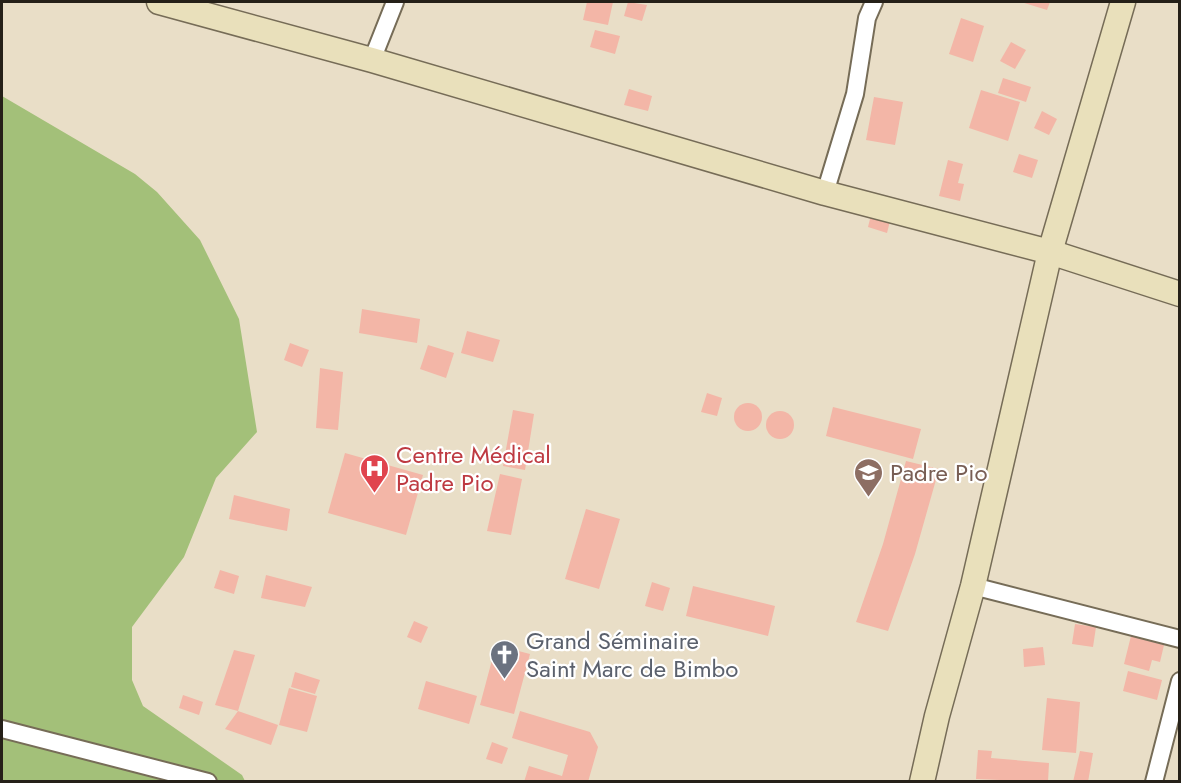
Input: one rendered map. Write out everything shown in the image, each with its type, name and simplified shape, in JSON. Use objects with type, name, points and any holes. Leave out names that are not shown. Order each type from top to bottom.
[{"type":"street","points":[[372,60],[395,2]]},
{"type":"street","points":[[825,193],[855,94],[867,18],[874,2]]},
{"type":"street","points":[[922,782],[937,716],[973,586],[1050,252],[1123,2]]},
{"type":"street","points":[[167,3],[372,60],[825,193],[1050,252],[1179,294]]},
{"type":"street","points":[[973,586],[1179,639]]},
{"type":"street","points":[[1154,782],[1179,681]]},
{"type":"street","points":[[2,729],[208,782]]},
{"type":"green space","points":[[2,96],[135,174],[157,192],[200,240],[239,319],[257,432],[216,478],[184,557],[132,627],[132,680],[143,706],[242,775],[245,781],[2,781]]},
{"type":"building","points":[[587,2],[613,2],[608,25],[583,20]]},
{"type":"building","points":[[628,2],[647,5],[642,21],[624,16]]},
{"type":"building","points":[[1021,2],[1050,2],[1047,10]]},
{"type":"building","points":[[961,18],[984,26],[973,62],[949,54]]},
{"type":"building","points":[[595,30],[620,36],[615,54],[590,47]]},
{"type":"building","points":[[1011,42],[1026,50],[1015,69],[1000,61]]},
{"type":"building","points":[[1003,78],[1031,87],[1026,102],[998,93]]},
{"type":"building","points":[[629,89],[652,96],[648,111],[624,105]]},
{"type":"building","points":[[981,90],[1020,102],[1008,141],[969,128]]},
{"type":"building","points":[[874,97],[903,102],[895,145],[866,140]]},
{"type":"building","points":[[1042,111],[1057,119],[1049,135],[1034,128]]},
{"type":"building","points":[[1019,154],[1038,160],[1032,178],[1013,172]]},
{"type":"building","points":[[948,160],[963,164],[958,183],[964,184],[960,201],[939,196]]},
{"type":"building","points":[[871,215],[890,221],[887,233],[868,227]]},
{"type":"building","points":[[362,309],[420,319],[417,343],[359,333]]},
{"type":"building","points":[[467,331],[500,340],[493,362],[461,353]]},
{"type":"building","points":[[290,343],[309,350],[302,367],[284,360]]},
{"type":"building","points":[[428,345],[454,353],[446,378],[420,369]]},
{"type":"building","points":[[320,368],[343,372],[338,430],[316,428]]},
{"type":"building","points":[[707,393],[722,398],[717,416],[701,412]]},
{"type":"building","points":[[748,403],[758,407],[762,417],[758,427],[748,431],[738,427],[734,417],[738,407]]},
{"type":"building","points":[[833,407],[921,429],[913,459],[826,436]]},
{"type":"building","points":[[513,410],[534,414],[525,470],[503,466]]},
{"type":"building","points":[[780,411],[790,415],[794,425],[790,435],[780,439],[770,435],[766,425],[770,415]]},
{"type":"building","name":"Centre Médical Padre Pio","points":[[345,453],[423,475],[406,535],[328,513]]},
{"type":"building","points":[[906,461],[939,469],[915,554],[888,631],[856,622],[883,544]]},
{"type":"building","points":[[500,474],[522,479],[511,535],[487,531]]},
{"type":"building","points":[[234,495],[290,509],[287,531],[229,519]]},
{"type":"building","points":[[586,509],[620,519],[599,589],[565,579]]},
{"type":"building","points":[[220,570],[239,576],[234,594],[214,588]]},
{"type":"building","points":[[266,575],[312,587],[305,607],[261,598]]},
{"type":"building","points":[[652,582],[670,588],[663,611],[645,606]]},
{"type":"building","points":[[693,586],[775,606],[768,636],[686,616]]},
{"type":"building","points":[[414,621],[428,627],[421,643],[407,637]]},
{"type":"building","points":[[1075,624],[1096,627],[1093,647],[1072,644]]},
{"type":"building","points":[[1131,636],[1164,645],[1160,662],[1152,660],[1149,671],[1124,664]]},
{"type":"building","points":[[496,645],[530,654],[514,714],[480,705]]},
{"type":"building","points":[[1043,647],[1045,665],[1024,667],[1023,649]]},
{"type":"building","points":[[234,650],[255,655],[238,711],[215,705]]},
{"type":"building","points":[[1128,671],[1162,680],[1157,700],[1123,691]]},
{"type":"building","points":[[295,672],[320,680],[315,694],[291,687]]},
{"type":"building","points":[[426,681],[477,696],[469,724],[418,709]]},
{"type":"building","points":[[289,688],[317,696],[307,732],[279,725]]},
{"type":"building","points":[[183,695],[203,702],[199,715],[179,708]]},
{"type":"building","points":[[1047,698],[1080,702],[1076,753],[1042,750]]},
{"type":"building","points":[[238,711],[278,725],[271,745],[225,729]]},
{"type":"building","points":[[520,711],[590,732],[598,747],[588,782],[524,782],[529,766],[562,776],[568,755],[512,738]]},
{"type":"building","points":[[492,742],[508,748],[502,764],[486,759]]},
{"type":"building","points":[[978,750],[992,751],[991,758],[1049,763],[1048,782],[976,779]]},
{"type":"building","points":[[1080,751],[1093,753],[1088,782],[1073,782]]},
{"type":"place","name":"Centre Médical Padre Pio","points":[[375,494]]},
{"type":"place","name":"Padre Pio","points":[[869,498]]},
{"type":"place","name":"Grand Séminaire Saint Marc de Bimbo","points":[[505,680]]}]
